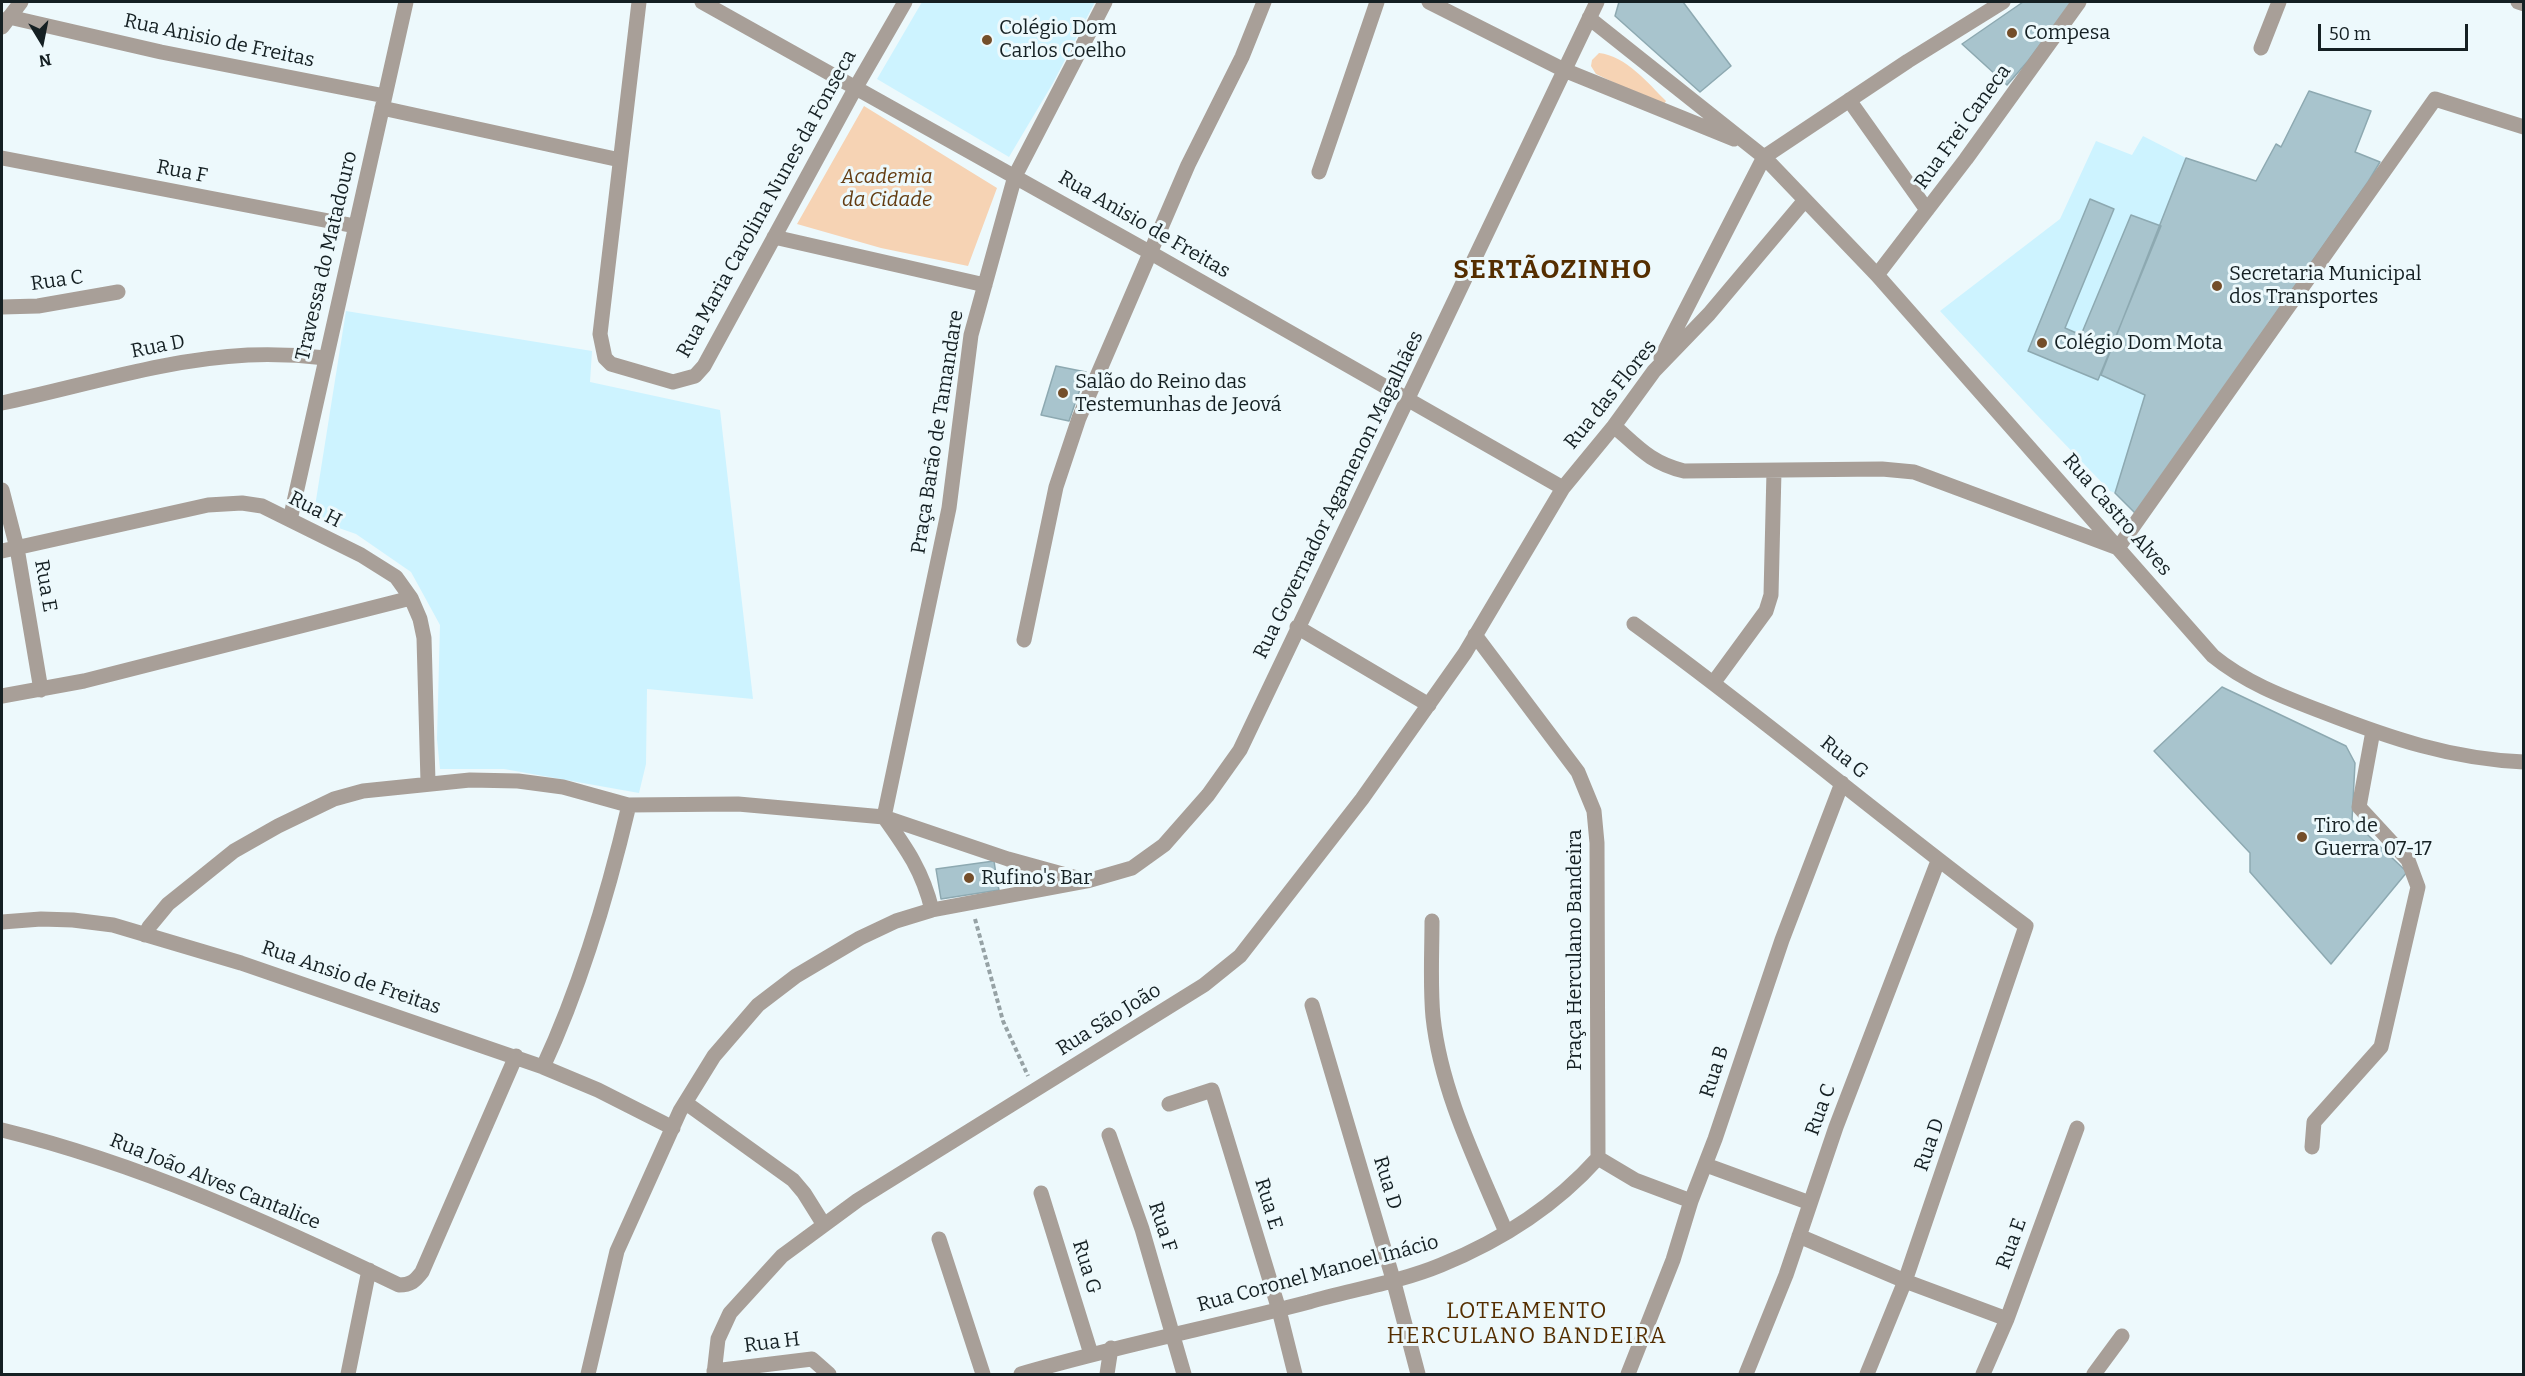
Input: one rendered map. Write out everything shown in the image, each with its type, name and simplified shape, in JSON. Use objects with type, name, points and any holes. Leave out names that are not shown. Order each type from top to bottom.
[{"type":"street","points":[[5,22],[21,2]]},
{"type":"street","name":"Travessa do Matadouro","points":[[290,520],[406,2]]},
{"type":"street","name":"Rua Maria Carolina Nunes da Fonseca","points":[[639,2],[600,334],[605,358],[611,364],[673,382],[695,376],[704,366],[856,87],[905,2]]},
{"type":"street","name":"Rua Anisio de Freitas","points":[[702,2],[1152,252],[1407,401],[1563,488]]},
{"type":"street","name":"Praça Barão de Tamandare","points":[[884,817],[949,508],[971,335],[1015,176],[1105,2]]},
{"type":"street","points":[[1024,640],[1056,487],[1076,428],[1188,165],[1242,57],[1264,2]]},
{"type":"street","points":[[1319,172],[1377,2]]},
{"type":"street","points":[[1429,2],[1564,70],[1750,146]]},
{"type":"street","name":"Rua Governador Agamenon Magalhães","points":[[588,1374],[617,1251],[673,1128],[714,1056],[758,1005],[796,976],[860,938],[896,921],[932,910],[1087,881],[1132,868],[1164,845],[1208,795],[1240,750],[1597,2]]},
{"type":"street","points":[[1654,371],[1764,157],[2003,2]]},
{"type":"street","name":"Rua Frei Caneca","points":[[1877,275],[1966,159],[2079,2]]},
{"type":"street","points":[[2261,48],[2279,2]]},
{"type":"street","points":[[2518,2],[2523,4]]},
{"type":"street","name":"Rua Castro Alves","points":[[1589,18],[1764,157],[1877,275],[2213,656],[2233,673],[2271,692],[2395,740],[2454,755],[2523,762]]},
{"type":"street","name":"Rua Anisio de Freitas","points":[[5,22],[161,52],[383,102],[620,160]]},
{"type":"street","points":[[1614,426],[1652,460],[1684,471],[1882,469],[1914,472],[2118,548],[2436,99],[2523,127]]},
{"type":"street","points":[[1848,101],[1927,210]]},
{"type":"street","name":"Rua F","points":[[2,158],[355,226]]},
{"type":"street","name":"Rua das Flores","points":[[1475,635],[1563,488],[1614,426],[1654,371],[1709,314],[1805,200]]},
{"type":"street","points":[[774,237],[985,285]]},
{"type":"street","name":"Rua C","points":[[2,307],[39,306],[117,292]]},
{"type":"street","name":"Rua D","points":[[2,403],[169,365],[213,358],[283,354],[326,358]]},
{"type":"street","points":[[1714,682],[1766,611],[1771,595],[1774,471]]},
{"type":"street","name":"Rua E","points":[[2,490],[9,550],[41,690]]},
{"type":"street","name":"Rua H","points":[[9,550],[208,505],[242,503],[262,506],[360,555],[396,577],[411,598],[420,619],[424,638],[428,782]]},
{"type":"street","points":[[2,696],[84,681],[411,598]]},
{"type":"street","name":"Rua G","points":[[1634,624],[1714,682],[1938,861],[2026,926]]},
{"type":"street","points":[[1297,627],[1429,705]]},
{"type":"street","name":"Rua São João","points":[[714,1373],[718,1339],[730,1313],[782,1256],[858,1200],[1204,985],[1240,956],[1362,799],[1429,705],[1475,635]]},
{"type":"street","name":"Praça Herculano Bandeira","points":[[1475,635],[1578,772],[1594,811],[1597,843],[1598,1158]]},
{"type":"street","points":[[2312,1147],[2314,1122],[2381,1047],[2418,886],[2408,860],[2359,807],[2373,731]]},
{"type":"street","points":[[145,935],[148,927],[168,904],[234,851],[278,826],[334,799],[363,791],[428,782],[518,781],[562,787],[629,805],[738,804],[884,817],[1008,860],[1087,881]]},
{"type":"street","name":"Rua B","points":[[1628,1374],[1673,1260],[1691,1201],[1706,1165],[1782,940],[1842,783]]},
{"type":"street","points":[[543,1067],[559,1031],[603,907],[629,805]]},
{"type":"street","points":[[884,817],[919,869],[932,910]]},
{"type":"street","name":"Rua C","points":[[1746,1374],[1799,1236],[1836,1127],[1938,861]]},
{"type":"street","name":"Rua Ansio de Freitas","points":[[2,922],[41,918],[113,925],[241,963],[516,1056],[598,1090],[673,1128]]},
{"type":"street","points":[[1432,921],[1433,1016],[1440,1053],[1462,1129],[1506,1232]]},
{"type":"street","name":"Rua D","points":[[1867,1374],[1905,1281],[2026,926]]},
{"type":"street","name":"Rua D","points":[[1312,1005],[1393,1279],[1418,1374]]},
{"type":"street","name":"Rua João Alves Cantalice","points":[[2,1130],[128,1166],[242,1211],[399,1285],[407,1285],[422,1272],[516,1056]]},
{"type":"street","name":"Rua E","points":[[1169,1104],[1212,1090],[1279,1310],[1295,1374]]},
{"type":"street","points":[[686,1103],[793,1180],[824,1225]]},
{"type":"street","name":"Rua E","points":[[1983,1374],[2007,1319],[2077,1128]]},
{"type":"street","name":"Rua F","points":[[1109,1135],[1142,1229],[1184,1374]]},
{"type":"street","points":[[1598,1158],[1635,1179],[1691,1201]]},
{"type":"street","name":"Rua Coronel Manoel Inácio","points":[[1021,1374],[1111,1348],[1279,1310],[1438,1266],[1506,1232],[1574,1185],[1598,1158]]},
{"type":"street","points":[[1706,1165],[1810,1203]]},
{"type":"street","name":"Rua G","points":[[1041,1193],[1091,1354]]},
{"type":"street","points":[[1799,1236],[1905,1281],[2007,1319]]},
{"type":"street","points":[[939,1239],[983,1374]]},
{"type":"street","points":[[348,1374],[369,1270]]},
{"type":"street","points":[[2094,1374],[2122,1336]]},
{"type":"street","points":[[1107,1374],[1111,1348]]},
{"type":"street","name":"Rua H","points":[[714,1373],[812,1359],[829,1374]]},
{"type":"path","points":[[971,903],[1003,1021],[1035,1089]]},
{"type":"shaded area","name":"Colégio Dom Carlos Coelho","points":[[922,2],[1095,2],[1053,83],[1009,157],[877,79]]},
{"type":"shaded area","name":"Colégio Dom Mota","points":[[2143,136],[2186,158],[2102,375],[2145,395],[2115,493],[2110,491],[2035,413],[1940,311],[2060,219],[2096,141],[2132,155]]},
{"type":"shaded area","points":[[346,311],[592,351],[590,382],[720,410],[753,699],[647,689],[646,764],[639,793],[504,769],[440,769],[437,739],[440,625],[411,572],[356,534],[313,519]]},
{"type":"green space","points":[[1599,53],[1618,59],[1636,71],[1666,101],[1663,106],[1596,74],[1591,66],[1592,60]]},
{"type":"green space","name":"Academia da Cidade","points":[[864,106],[997,188],[968,266],[881,248],[797,224]]},
{"type":"building","points":[[1619,2],[1683,2],[1731,66],[1700,92],[1615,16]]},
{"type":"building","name":"Compesa","points":[[2023,2],[2072,2],[2007,85],[1962,44]]},
{"type":"building","name":"Secretaria Municipal dos Transportes","points":[[2309,91],[2371,111],[2355,152],[2380,162],[2136,514],[2115,493],[2145,395],[2101,375],[2186,158],[2256,181],[2276,144],[2281,147]]},
{"type":"building","points":[[2090,199],[2114,209],[2065,328],[2081,335],[2131,215],[2161,226],[2098,380],[2028,351]]},
{"type":"building","name":"Salão do Reino das Testemunhas de Jeová","points":[[1056,366],[1086,372],[1069,421],[1041,415]]},
{"type":"building","name":"Tiro de Guerra 07-17","points":[[2222,687],[2346,746],[2355,763],[2352,820],[2407,872],[2331,964],[2250,872],[2250,853],[2154,751]]},
{"type":"building","name":"Rufino's Bar","points":[[994,861],[996,874],[999,873],[1000,881],[997,882],[999,890],[941,899],[936,869]]},
{"type":"place","name":"Compesa","points":[[2012,33]]},
{"type":"place","name":"Colégio Dom Carlos Coelho","points":[[987,40]]},
{"type":"place","name":"Secretaria Municipal dos Transportes","points":[[2217,286]]},
{"type":"place","name":"Colégio Dom Mota","points":[[2042,343]]},
{"type":"place","name":"Salão do Reino das Testemunhas de Jeová","points":[[1063,393]]},
{"type":"place","name":"Tiro de Guerra 07-17","points":[[2302,837]]},
{"type":"place","name":"Rufino's Bar","points":[[969,878]]},
{"type":"district","name":"SERTÃOZINHO","points":[[1553,271]]},
{"type":"district","name":"LOTEAMENTO HERCULANO BANDEIRA","points":[[1527,1324]]}]
